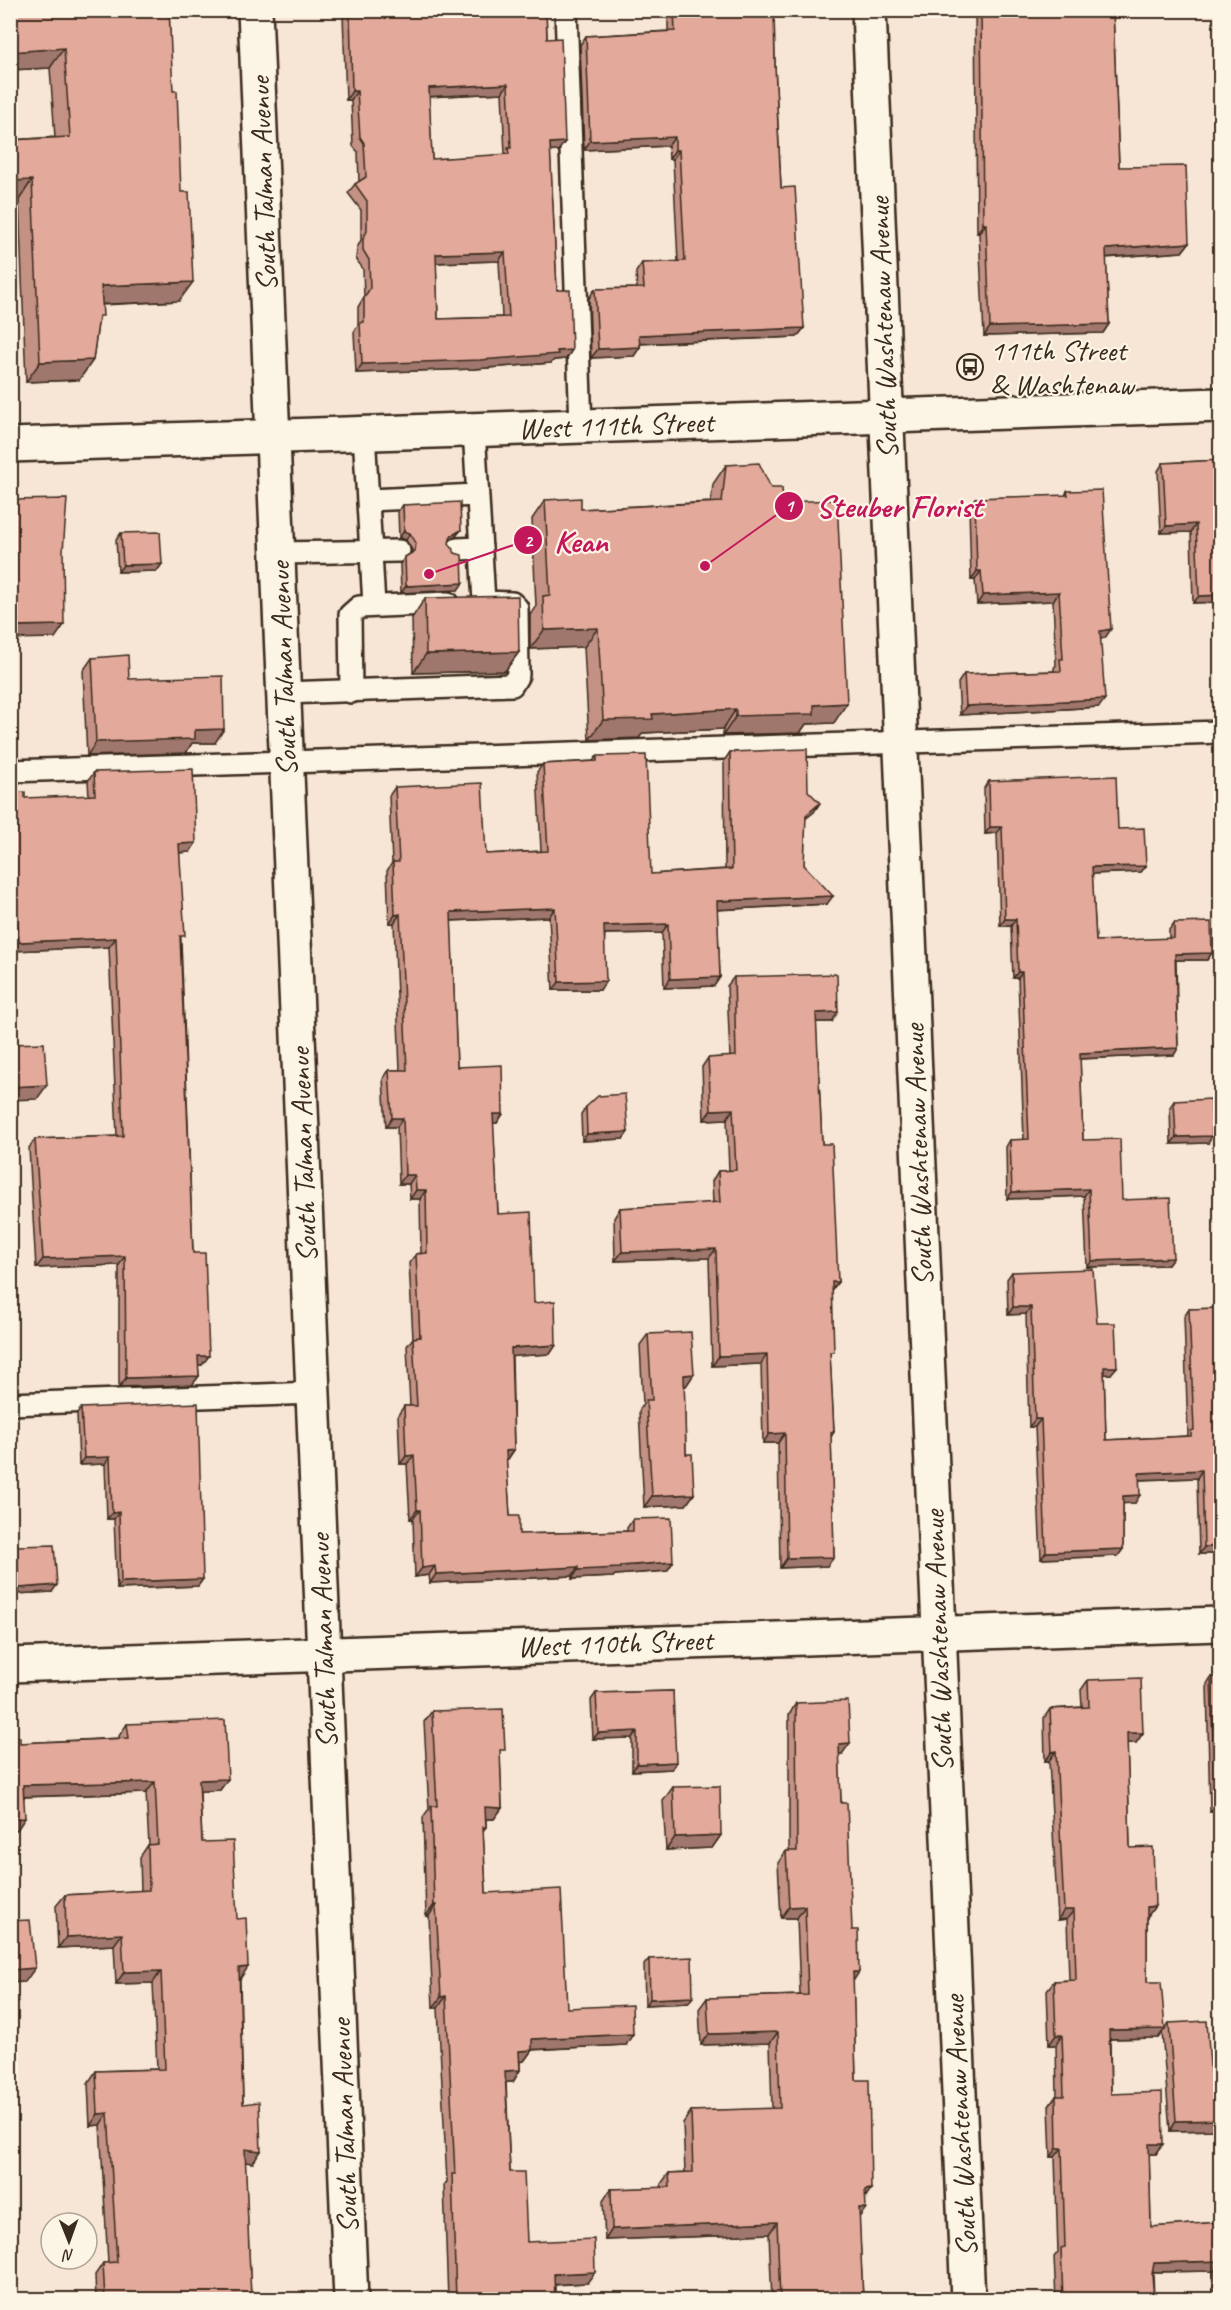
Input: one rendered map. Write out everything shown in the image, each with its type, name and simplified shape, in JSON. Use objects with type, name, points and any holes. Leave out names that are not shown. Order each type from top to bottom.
[{"type":"street","name":"South Talman Avenue","points":[[255,10],[351,2300]]},
{"type":"street","name":"South Washtenaw Avenue","points":[[869,10],[968,2300]]},
{"type":"street","name":"West 111th Street","points":[[10,445],[1221,405]]},
{"type":"street","name":"West 110th Street","points":[[10,1665],[1221,1624]]},
{"type":"lane","points":[[566,10],[581,426]]},
{"type":"lane","points":[[474,429],[484,602]]},
{"type":"lane","points":[[364,433],[374,605]]},
{"type":"lane","points":[[369,500],[477,495]]},
{"type":"lane","points":[[457,549],[481,548]]},
{"type":"lane","points":[[278,553],[399,551]]},
{"type":"lane","points":[[284,693],[351,692],[512,685],[518,675],[517,608],[512,603],[484,602],[358,607],[350,615],[351,692]]},
{"type":"lane","points":[[10,771],[1221,732]]},
{"type":"lane","points":[[10,1404],[313,1393]]},
{"type":"building","points":[[10,10],[169,10],[173,91],[177,91],[181,192],[189,192],[193,282],[101,286],[103,316],[99,316],[93,360],[40,362],[32,180],[10,181],[10,140],[70,137],[64,48],[10,52]]},
{"type":"building","points":[[350,10],[546,10],[547,39],[561,38],[565,142],[550,143],[557,290],[570,290],[572,350],[557,351],[558,354],[480,360],[362,364],[360,323],[364,322],[364,298],[370,288],[369,260],[363,250],[363,239],[367,231],[367,201],[355,184],[366,177],[364,143],[360,137],[357,91],[352,91]],"holes":[[[508,84],[511,148],[508,148],[509,154],[432,159],[429,88]],[[505,252],[509,317],[438,319],[436,254]]]},
{"type":"building","points":[[674,10],[774,10],[781,188],[795,187],[804,328],[639,335],[640,347],[598,349],[595,289],[644,288],[642,263],[685,261],[679,150],[675,150],[675,137],[590,141],[586,36],[675,31]]},
{"type":"building","points":[[981,10],[1113,10],[1119,167],[1186,166],[1189,243],[1106,249],[1109,324],[990,327],[986,224],[983,224]]},
{"type":"building","points":[[1221,460],[1221,595],[1199,596],[1196,524],[1166,526],[1163,463]]},
{"type":"building","points":[[759,463],[771,488],[782,488],[783,502],[837,500],[847,703],[814,705],[814,714],[736,716],[736,709],[652,714],[653,719],[603,720],[598,628],[544,630],[543,596],[550,595],[545,500],[581,498],[581,509],[722,502],[726,465]]},
{"type":"building","points":[[1102,490],[1111,629],[1100,631],[1105,699],[966,706],[964,674],[1061,671],[1060,659],[1063,659],[1059,592],[983,595],[981,571],[977,571],[975,498],[1068,495],[1067,491]]},
{"type":"building","points":[[67,499],[63,551],[64,625],[10,626],[10,500]]},
{"type":"building","points":[[460,502],[461,530],[451,536],[449,543],[455,553],[462,555],[463,583],[406,586],[405,557],[415,551],[416,543],[410,533],[404,531],[403,505]]},
{"type":"building","points":[[160,532],[162,564],[123,565],[121,533]]},
{"type":"building","points":[[518,596],[519,652],[426,654],[425,598]]},
{"type":"building","points":[[128,655],[129,679],[223,676],[224,729],[195,730],[195,739],[96,742],[92,658]]},
{"type":"building","points":[[807,749],[808,791],[820,803],[806,815],[804,865],[833,896],[717,901],[720,977],[670,979],[668,924],[604,926],[606,981],[559,982],[555,908],[451,912],[457,1067],[502,1065],[503,1114],[493,1114],[498,1214],[531,1212],[534,1303],[555,1301],[556,1345],[511,1348],[514,1450],[506,1451],[510,1516],[519,1516],[519,1534],[633,1531],[633,1519],[671,1518],[673,1562],[620,1566],[620,1568],[578,1570],[578,1567],[436,1574],[435,1566],[422,1568],[420,1510],[417,1510],[414,1455],[406,1456],[404,1406],[417,1406],[413,1338],[420,1337],[416,1254],[427,1253],[426,1190],[416,1190],[415,1175],[405,1175],[403,1118],[392,1118],[389,1070],[407,1070],[400,914],[395,915],[393,862],[399,862],[395,787],[482,783],[486,854],[548,851],[543,764],[597,761],[597,756],[646,755],[651,874],[732,869],[730,752]]},
{"type":"building","points":[[193,769],[196,843],[179,844],[185,936],[180,936],[193,1253],[205,1253],[209,1356],[198,1356],[199,1376],[126,1378],[125,1256],[43,1259],[35,1139],[123,1136],[116,938],[19,942],[17,902],[10,902],[10,793],[25,792],[25,798],[95,795],[94,772]]},
{"type":"building","points":[[1116,776],[1118,829],[1144,828],[1146,866],[1092,867],[1096,941],[1174,938],[1174,923],[1211,922],[1212,953],[1175,954],[1178,1048],[1080,1053],[1083,1140],[1120,1139],[1122,1200],[1170,1198],[1173,1258],[1092,1261],[1089,1189],[1012,1192],[1010,1140],[1029,1139],[1022,972],[1018,972],[1016,919],[1005,919],[1002,827],[990,827],[989,781]]},
{"type":"building","points":[[837,974],[838,1012],[816,1013],[822,1144],[832,1144],[838,1282],[832,1282],[834,1352],[830,1352],[834,1432],[831,1432],[834,1557],[787,1558],[785,1433],[769,1434],[767,1354],[719,1356],[716,1249],[622,1252],[620,1208],[720,1202],[718,1171],[736,1170],[733,1109],[711,1110],[708,1058],[736,1056],[734,977]]},
{"type":"building","points":[[44,1043],[47,1085],[10,1087],[10,1044]]},
{"type":"building","points":[[625,1094],[628,1132],[587,1134],[586,1107],[598,1096]]},
{"type":"building","points":[[1211,1099],[1212,1136],[1176,1137],[1174,1101]]},
{"type":"building","points":[[1093,1269],[1097,1323],[1115,1323],[1117,1367],[1104,1367],[1106,1440],[1191,1436],[1191,1431],[1194,1430],[1189,1309],[1221,1308],[1221,1546],[1204,1547],[1202,1470],[1139,1473],[1140,1495],[1123,1496],[1123,1549],[1046,1552],[1041,1419],[1035,1419],[1031,1307],[1013,1307],[1012,1272]]},
{"type":"building","points":[[691,1332],[694,1374],[684,1375],[686,1454],[692,1454],[694,1494],[652,1496],[646,1400],[652,1400],[648,1334]]},
{"type":"building","points":[[198,1403],[203,1579],[121,1582],[119,1512],[112,1513],[110,1457],[84,1458],[81,1408]]},
{"type":"building","points":[[54,1545],[57,1585],[19,1588],[17,1546]]},
{"type":"building","points":[[1211,1677],[1221,1677],[1221,1805],[1215,1806]]},
{"type":"building","points":[[1141,1678],[1143,1733],[1127,1733],[1130,1848],[1153,1847],[1155,1906],[1147,1907],[1147,1982],[1161,1982],[1165,2029],[1109,2030],[1111,2094],[1162,2092],[1163,2144],[1149,2144],[1151,2227],[1221,2222],[1221,2261],[1154,2263],[1152,2274],[1154,2300],[1063,2300],[1061,2248],[1065,2247],[1062,2148],[1057,2148],[1056,2096],[1064,2096],[1062,2035],[1056,2035],[1054,1981],[1076,1980],[1074,1910],[1064,1910],[1056,1751],[1052,1752],[1050,1709],[1089,1707],[1088,1680]]},
{"type":"building","points":[[673,1691],[676,1762],[637,1764],[637,1731],[598,1733],[596,1693]]},
{"type":"building","points":[[848,1701],[850,1743],[839,1744],[841,1803],[847,1803],[852,1930],[858,1930],[859,1972],[853,1972],[856,2080],[869,2080],[871,2189],[865,2190],[866,2208],[859,2208],[863,2300],[780,2300],[777,2222],[612,2229],[611,2189],[670,2187],[669,2173],[693,2172],[691,2111],[780,2108],[778,2032],[709,2034],[707,1998],[808,1995],[805,1906],[789,1907],[786,1851],[797,1851],[796,1703]]},
{"type":"building","points":[[503,1709],[505,1750],[500,1750],[502,1808],[485,1807],[486,1827],[483,1827],[486,1893],[561,1889],[567,2008],[632,2005],[633,2034],[532,2039],[532,2050],[519,2051],[520,2070],[505,2071],[510,2172],[524,2172],[527,2242],[594,2239],[595,2272],[554,2274],[555,2300],[456,2300],[452,2174],[455,2174],[446,1996],[441,1997],[436,1905],[434,1905],[431,1806],[437,1806],[432,1711]]},
{"type":"building","points":[[225,1720],[228,1779],[199,1780],[202,1842],[233,1841],[237,1919],[246,1918],[248,1967],[239,1968],[243,2104],[259,2102],[261,2151],[245,2149],[251,2300],[105,2300],[103,2263],[117,2262],[108,2113],[98,2114],[96,2071],[165,2069],[161,1971],[124,1972],[122,1934],[66,1937],[65,1895],[149,1890],[148,1845],[158,1844],[155,1782],[23,1785],[25,1818],[10,1819],[10,1737],[20,1737],[20,1743],[129,1738],[127,1724]]},
{"type":"building","points":[[720,1786],[721,1835],[675,1837],[673,1787]]},
{"type":"building","points":[[30,1920],[35,1968],[10,1970],[10,1921]]},
{"type":"building","points":[[692,1957],[693,1997],[650,1999],[649,1959]]},
{"type":"building","points":[[1207,2021],[1211,2081],[1221,2080],[1221,2120],[1176,2121],[1169,2023]]},
{"type":"place","name":"111th Street & Washtenaw","points":[[970,367]]},
{"type":"place","name":"Steuber Florist","points":[[705,566]]},
{"type":"place","name":"Kean","points":[[429,574]]}]
